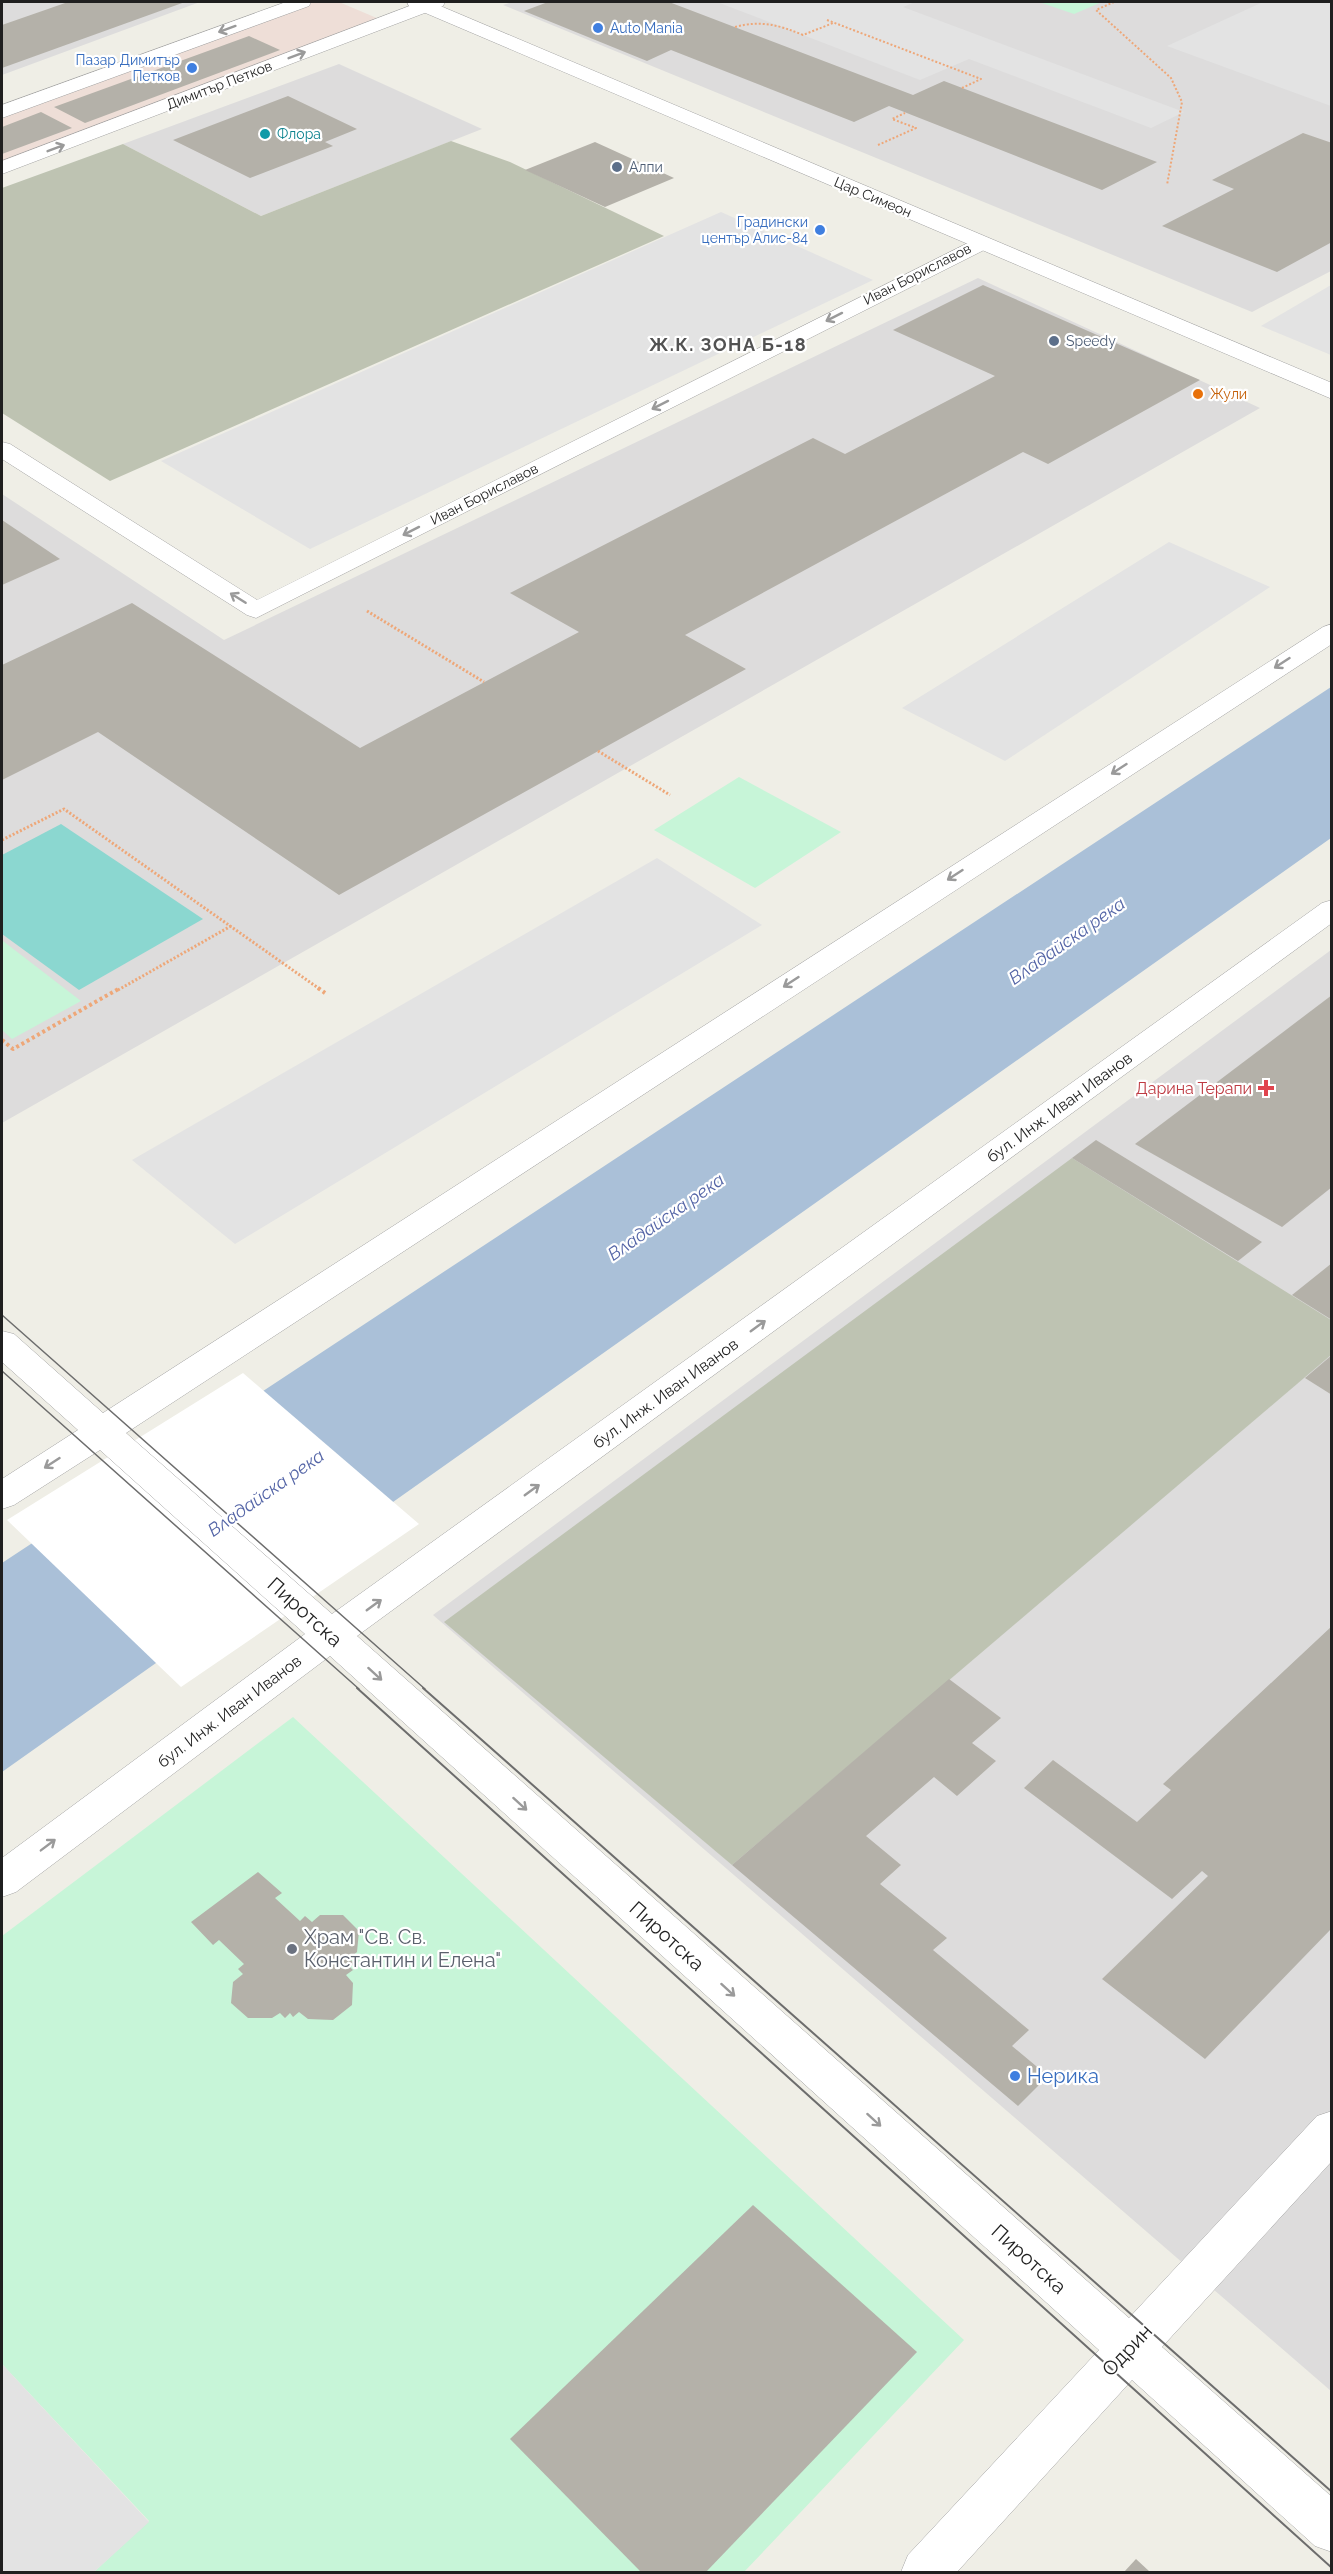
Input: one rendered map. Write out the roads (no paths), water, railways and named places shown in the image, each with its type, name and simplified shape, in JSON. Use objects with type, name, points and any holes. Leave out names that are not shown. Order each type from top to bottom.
[{"type":"street","points":[[2,112],[302,2]]},
{"type":"street","name":"Димитър Петков","points":[[2,168],[425,3]]},
{"type":"street","name":"Цар Симеон","points":[[425,3],[980,243],[1332,392]]},
{"type":"street","name":"Иван Бориславов","points":[[2,449],[256,610],[980,243]]},
{"type":"street","points":[[2,1496],[112,1440],[1332,632]]},
{"type":"street","name":"бул. Инж. Иван Иванов","points":[[2,1880],[332,1635],[1332,909]]},
{"type":"street","name":"Пиротска","points":[[2,1343],[1332,2529]]},
{"type":"street","name":"Одрин","points":[[925,2572],[1332,2130]]},
{"type":"water","name":"Владайска река","points":[[1331,687],[1331,838],[393,1502],[156,1663],[2,1772],[2,1563]]},
{"type":"tram line","points":[[2,1315],[425,1689]]},
{"type":"tram line","points":[[2,1371],[359,1689]]},
{"type":"tram line","points":[[357,1688],[1332,2568]]},
{"type":"tram line","points":[[423,1688],[1332,2492]]},
{"type":"place","name":"Auto Mania","points":[[598,28]]},
{"type":"place","name":"Пазар Димитър Петков","points":[[192,68]]},
{"type":"place","name":"Флора","points":[[265,134]]},
{"type":"place","name":"Алпи","points":[[617,167]]},
{"type":"place","name":"Градински център Алис-84","points":[[820,230]]},
{"type":"place","name":"Speedy","points":[[1054,341]]},
{"type":"place","name":"Жули","points":[[1198,394]]},
{"type":"place","name":"Дарина Терапи","points":[[1266,1088]]},
{"type":"place","name":"Храм \"Св. Св. Константин и Елена\"","points":[[292,1949]]},
{"type":"place","name":"Нерика","points":[[1015,2076]]},
{"type":"district","name":"Ж.К. ЗОНА Б-18","points":[[728,345]]}]
